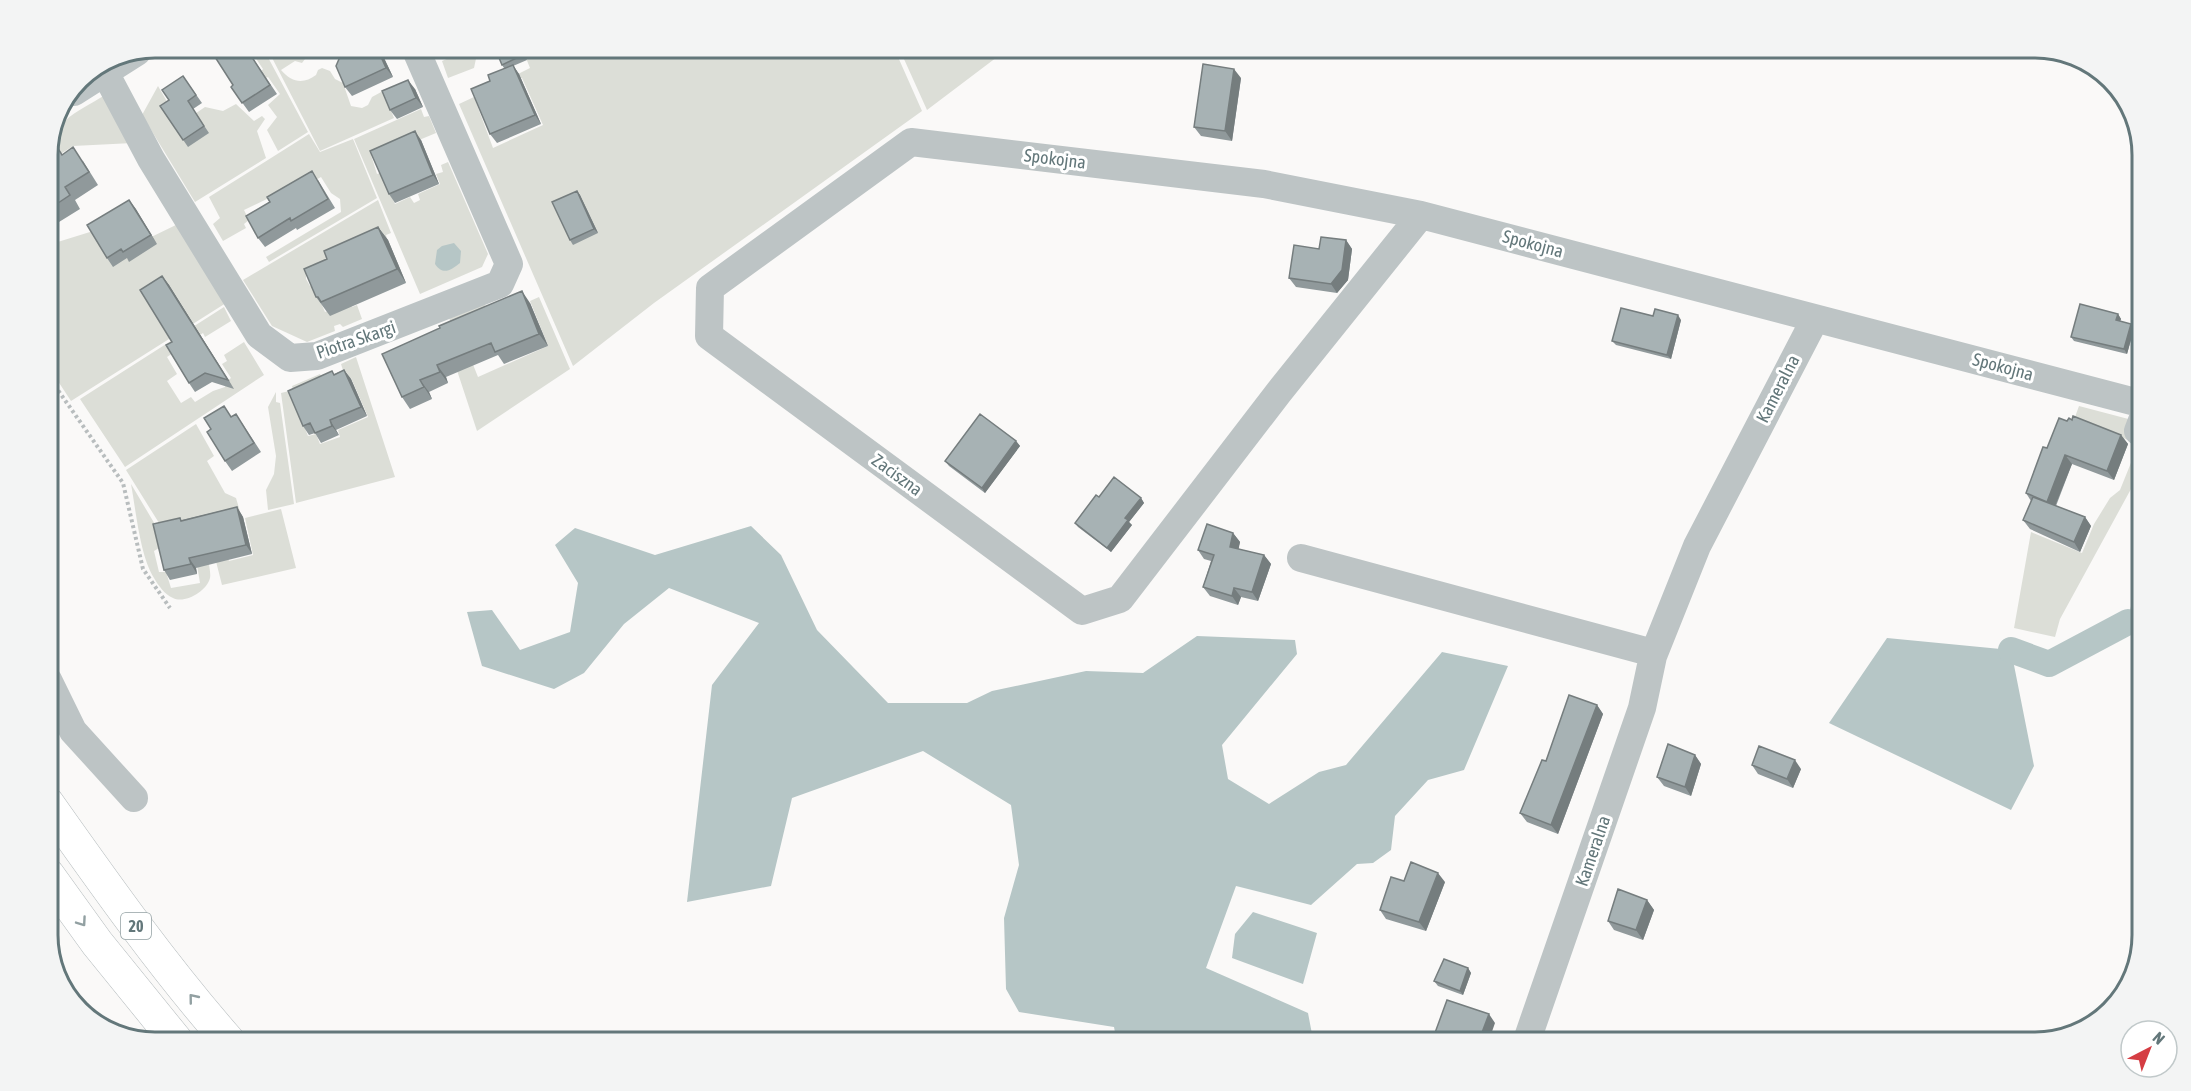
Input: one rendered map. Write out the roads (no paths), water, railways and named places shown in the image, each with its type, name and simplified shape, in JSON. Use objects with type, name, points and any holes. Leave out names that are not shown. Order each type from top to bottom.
[{"type":"main road","name":"20","points":[[59,819],[150,944],[222,1033]]},
{"type":"main road","name":"20","points":[[59,890],[97,944],[170,1033]]},
{"type":"street","name":"Piotra Skargi","points":[[105,73],[151,159],[259,335],[290,358],[317,356],[500,284],[509,264],[419,58]]},
{"type":"street","name":"Spokojna","points":[[911,142],[1264,184],[1421,215],[1815,319],[2132,415]]},
{"type":"street","name":"Zaciszna","points":[[911,142],[710,288],[709,336],[1082,611],[1120,599],[1279,392],[1421,215]]},
{"type":"street","name":"Kameralna","points":[[1529,1033],[1642,708],[1653,657],[1697,546],[1815,319]]},
{"type":"street","points":[[1301,558],[1642,651],[1653,657]]},
{"type":"street","points":[[59,703],[73,732],[134,798]]},
{"type":"waterway","points":[[2011,650],[2049,664],[2128,622]]}]
